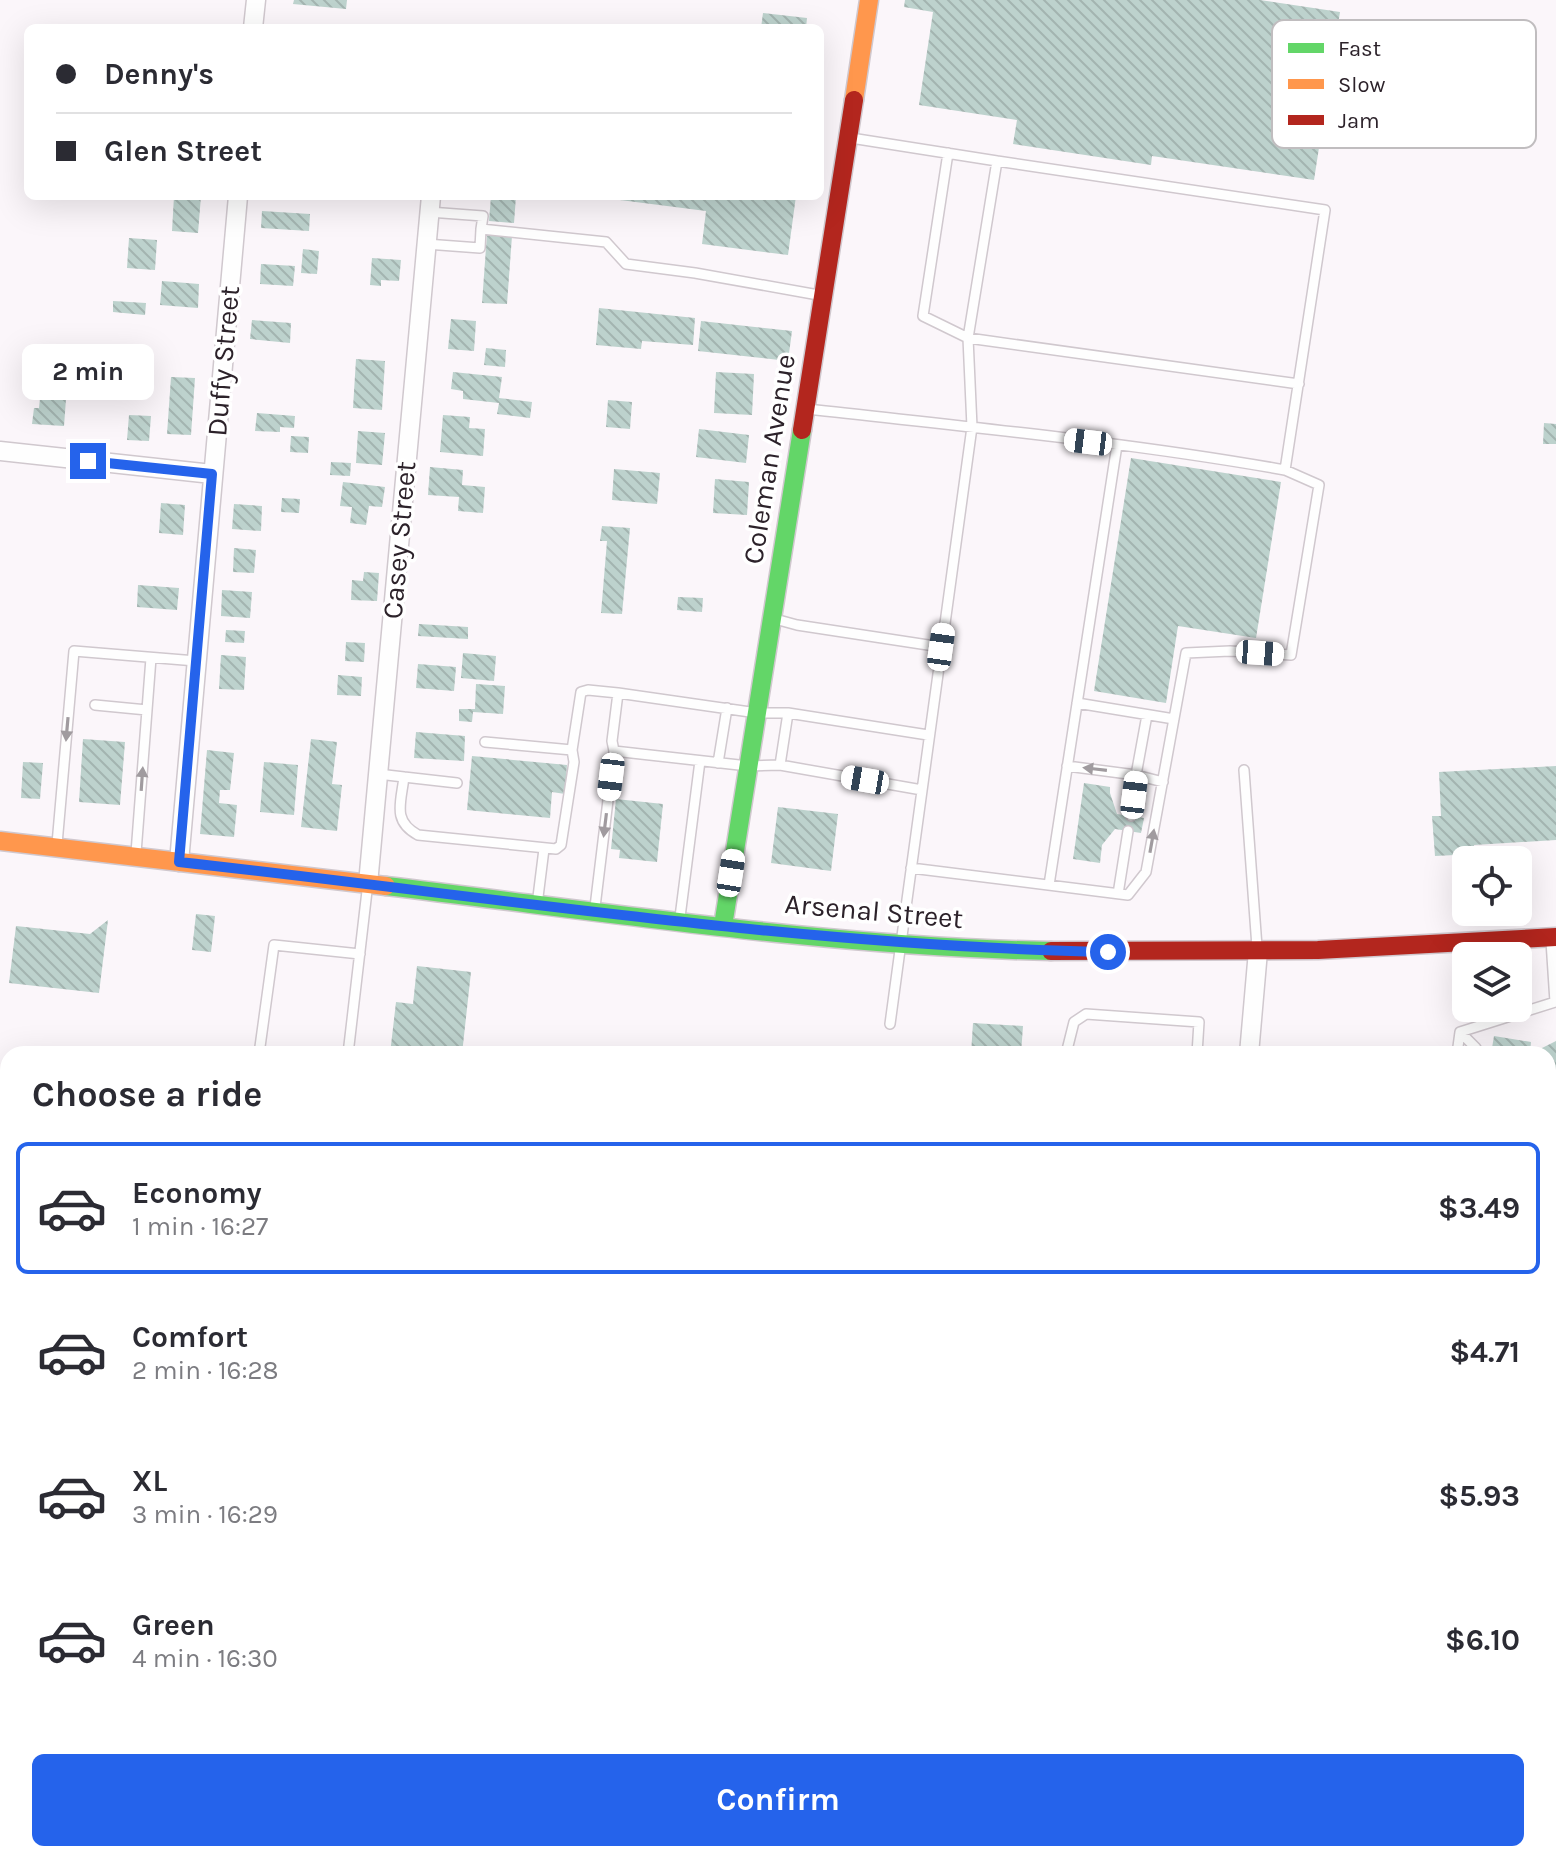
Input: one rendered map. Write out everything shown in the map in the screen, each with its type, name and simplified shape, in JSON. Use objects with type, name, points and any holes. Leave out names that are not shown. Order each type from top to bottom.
[{"type":"main road","name":"Coleman Avenue","points":[[723,926],[869,0]]},
{"type":"main road","name":"Arsenal Street","points":[[0,841],[723,926],[901,943],[1015,950],[1258,951],[1554,937]]},
{"type":"street","points":[[253,24],[256,0]]},
{"type":"street","name":"Duffy Street","points":[[179,862],[238,200]]},
{"type":"street","name":"Casey Street","points":[[368,884],[430,204]]},
{"type":"street","points":[[0,451],[212,474]]},
{"type":"street","points":[[1250,1046],[1258,951]]},
{"type":"lane","points":[[848,138],[1325,210],[1285,470]]},
{"type":"lane","points":[[948,153],[923,316],[968,338],[1299,384]]},
{"type":"lane","points":[[890,1024],[972,427],[968,338],[997,161]]},
{"type":"lane","points":[[426,244],[480,248],[483,216],[430,204]]},
{"type":"lane","points":[[481,229],[606,242],[626,264],[824,296]]},
{"type":"lane","points":[[806,409],[1117,445],[1285,470],[1319,485],[1291,655],[1230,651],[1186,653],[1146,872],[1123,895]]},
{"type":"lane","points":[[1049,885],[1117,445]]},
{"type":"lane","points":[[772,618],[797,625],[941,647]]},
{"type":"lane","points":[[57,848],[74,651],[196,661]]},
{"type":"lane","points":[[136,857],[151,658]]},
{"type":"lane","points":[[404,777],[401,821],[405,828],[418,835],[556,849],[561,845],[581,692],[618,693],[757,713],[788,713],[928,735]]},
{"type":"lane","points":[[595,911],[618,693]]},
{"type":"lane","points":[[1077,703],[1174,719]]},
{"type":"lane","points":[[95,705],[147,710]]},
{"type":"lane","points":[[718,763],[727,708]]},
{"type":"lane","points":[[780,765],[788,713]]},
{"type":"lane","points":[[1131,816],[1147,715]]},
{"type":"lane","points":[[485,742],[572,750]]},
{"type":"lane","points":[[614,751],[748,766],[780,765],[922,790]]},
{"type":"lane","points":[[680,921],[700,761]]},
{"type":"lane","points":[[1067,766],[1136,775],[1163,782]]},
{"type":"lane","points":[[1244,770],[1258,951]]},
{"type":"lane","points":[[378,774],[457,783]]},
{"type":"lane","points":[[1123,895],[1128,831]]},
{"type":"lane","points":[[537,904],[544,849]]},
{"type":"lane","points":[[911,868],[1123,895]]},
{"type":"lane","points":[[349,1046],[368,884]]},
{"type":"lane","points":[[1460,1032],[1555,1003],[1554,937]]},
{"type":"lane","points":[[260,1046],[274,945],[360,954]]},
{"type":"lane","points":[[1068,1046],[1074,1022],[1086,1014],[1199,1022],[1198,1046]]},
{"type":"lane","points":[[1458,1046],[1460,1032]]},
{"type":"lane","points":[[1460,1032],[1474,1046]]},
{"type":"building","points":[[294,0],[347,0],[346,9],[293,4]]},
{"type":"building","points":[[905,0],[1260,0],[1340,12],[1339,20],[1272,20],[1272,148],[1319,148],[1314,180],[1152,156],[1151,165],[1013,144],[1017,120],[919,105],[933,12],[904,7]]},
{"type":"building","points":[[763,13],[807,18],[806,24],[762,24]]},
{"type":"building","points":[[174,200],[201,200],[198,233],[172,231]]},
{"type":"building","points":[[491,200],[516,200],[514,223],[489,221]]},
{"type":"building","points":[[620,200],[795,200],[788,255],[702,244],[706,211]]},
{"type":"building","points":[[262,211],[310,214],[309,231],[261,228]]},
{"type":"building","points":[[487,234],[512,236],[507,304],[482,303]]},
{"type":"building","points":[[129,238],[157,240],[155,270],[127,268]]},
{"type":"building","points":[[303,249],[319,251],[317,274],[301,273]]},
{"type":"building","points":[[372,258],[401,260],[399,281],[381,280],[381,286],[370,285]]},
{"type":"building","points":[[261,264],[295,266],[293,286],[260,284]]},
{"type":"building","points":[[162,281],[199,284],[198,308],[160,305]]},
{"type":"building","points":[[113,301],[146,303],[145,315],[113,312]]},
{"type":"building","points":[[599,308],[695,318],[693,345],[642,341],[641,349],[596,345]]},
{"type":"building","points":[[451,319],[476,321],[474,351],[448,349]]},
{"type":"building","points":[[252,320],[291,323],[290,343],[250,339]]},
{"type":"building","points":[[701,321],[792,331],[788,361],[698,351]]},
{"type":"building","points":[[486,348],[506,350],[505,367],[484,365]]},
{"type":"building","points":[[356,359],[385,361],[382,410],[353,408]]},
{"type":"building","points":[[453,372],[502,377],[499,398],[532,402],[530,418],[497,414],[499,403],[463,399],[463,391],[451,389]]},
{"type":"building","points":[[716,372],[754,374],[752,415],[714,413]]},
{"type":"building","points":[[171,377],[195,378],[191,435],[167,434]]},
{"type":"building","points":[[40,398],[66,399],[64,426],[32,424],[34,408],[39,408]]},
{"type":"building","points":[[608,400],[632,402],[630,429],[606,427]]},
{"type":"building","points":[[257,413],[295,416],[294,428],[280,427],[280,432],[255,431]]},
{"type":"building","points":[[129,415],[151,416],[149,441],[127,440]]},
{"type":"building","points":[[443,415],[470,417],[469,428],[485,429],[483,456],[440,452]]},
{"type":"building","points":[[1544,423],[1556,424],[1556,444],[1543,444]]},
{"type":"building","points":[[699,429],[749,435],[746,463],[696,457]]},
{"type":"building","points":[[358,431],[385,433],[382,465],[356,463]]},
{"type":"building","points":[[291,436],[309,437],[308,453],[290,452]]},
{"type":"building","points":[[1131,458],[1281,482],[1256,638],[1178,626],[1166,703],[1094,691]]},
{"type":"building","points":[[331,462],[351,463],[350,476],[330,475]]},
{"type":"building","points":[[430,467],[463,470],[462,485],[485,487],[483,513],[458,511],[459,497],[428,495]]},
{"type":"building","points":[[614,469],[660,473],[657,504],[612,500]]},
{"type":"building","points":[[715,479],[749,482],[747,515],[713,513]]},
{"type":"building","points":[[343,482],[385,487],[382,507],[369,506],[366,525],[350,523],[352,507],[340,506]]},
{"type":"building","points":[[282,498],[300,499],[299,513],[281,512]]},
{"type":"building","points":[[161,503],[185,505],[183,535],[159,533]]},
{"type":"building","points":[[234,504],[262,506],[261,531],[232,529]]},
{"type":"building","points":[[602,526],[630,528],[622,614],[601,613],[607,541],[600,541]]},
{"type":"building","points":[[234,548],[256,550],[254,573],[233,572]]},
{"type":"building","points":[[364,572],[379,573],[377,601],[351,600],[352,580],[363,581]]},
{"type":"building","points":[[138,585],[179,588],[177,610],[137,607]]},
{"type":"building","points":[[222,590],[252,592],[250,618],[221,616]]},
{"type":"building","points":[[678,597],[703,598],[702,612],[677,610]]},
{"type":"building","points":[[419,624],[468,627],[468,639],[418,636]]},
{"type":"building","points":[[226,630],[245,631],[244,643],[225,642]]},
{"type":"building","points":[[346,642],[365,643],[364,662],[345,661]]},
{"type":"building","points":[[463,653],[496,656],[494,681],[461,678]]},
{"type":"building","points":[[221,655],[246,657],[244,690],[219,689]]},
{"type":"building","points":[[418,664],[456,667],[454,691],[416,688]]},
{"type":"building","points":[[338,675],[362,677],[361,696],[337,695]]},
{"type":"building","points":[[476,684],[505,686],[503,714],[473,712],[472,722],[459,721],[459,709],[475,709]]},
{"type":"building","points":[[416,732],[465,736],[464,761],[414,758]]},
{"type":"building","points":[[83,739],[125,742],[120,805],[79,802]]},
{"type":"building","points":[[311,739],[337,742],[332,784],[342,785],[337,831],[301,827]]},
{"type":"building","points":[[207,750],[234,753],[230,790],[220,790],[219,803],[237,805],[234,837],[200,834]]},
{"type":"building","points":[[472,756],[567,765],[565,794],[552,792],[550,818],[467,810]]},
{"type":"building","points":[[23,762],[43,763],[40,799],[21,798]]},
{"type":"building","points":[[264,762],[298,765],[294,815],[260,812]]},
{"type":"building","points":[[1556,766],[1556,840],[1452,846],[1452,855],[1435,856],[1432,816],[1441,816],[1439,772]]},
{"type":"building","points":[[1084,783],[1110,787],[1117,814],[1144,818],[1141,833],[1115,829],[1102,845],[1100,863],[1073,859]]},
{"type":"building","points":[[616,799],[663,804],[657,862],[619,858],[620,850],[611,849]]},
{"type":"building","points":[[778,807],[838,814],[831,871],[771,863]]},
{"type":"building","points":[[196,914],[215,916],[211,952],[192,950]]},
{"type":"building","points":[[108,920],[99,993],[9,983],[16,926],[90,934]]},
{"type":"building","points":[[417,966],[471,972],[463,1046],[391,1046],[396,1002],[413,1004]]},
{"type":"building","points":[[973,1023],[1023,1026],[1022,1046],[972,1046]]},
{"type":"building","points":[[1494,1036],[1531,1042],[1531,1046],[1492,1046]]},
{"type":"traffic: fast","points":[[723,926],[802,430]]},
{"type":"traffic: fast","points":[[386,886],[802,936],[1051,951]]},
{"type":"traffic: slow","points":[[854,100],[869,0]]},
{"type":"traffic: slow","points":[[0,841],[386,886]]},
{"type":"traffic: jam","points":[[802,430],[854,100]]},
{"type":"traffic: jam","points":[[1051,951],[1318,950],[1556,937]]},
{"type":"route","points":[[88,461],[212,474],[179,862],[723,926],[901,943],[1108,952]]}]
